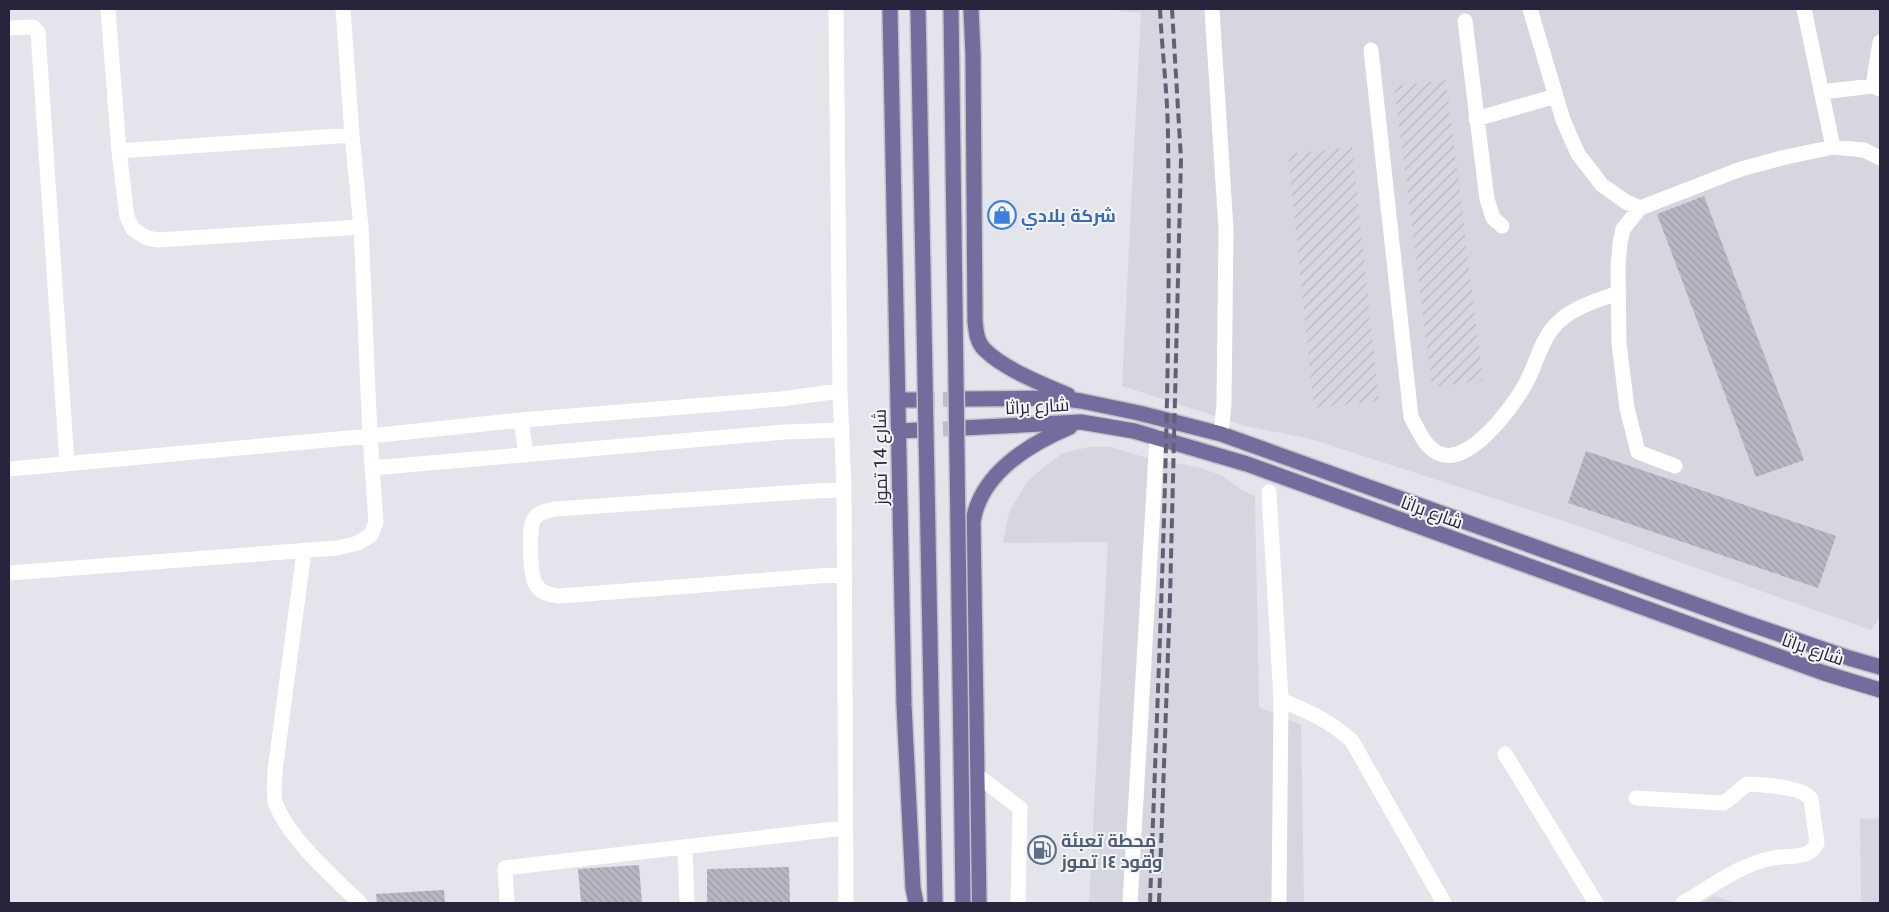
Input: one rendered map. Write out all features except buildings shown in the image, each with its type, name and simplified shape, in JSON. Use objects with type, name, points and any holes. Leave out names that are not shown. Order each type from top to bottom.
[{"type":"main road","name":"شارع 14 تموز","points":[[890,9],[904,705],[913,888],[916,903]]},
{"type":"main road","points":[[918,9],[935,903]]},
{"type":"main road","points":[[951,9],[963,903]]},
{"type":"main road","points":[[971,9],[974,321],[977,336],[984,350],[1002,363],[1081,401]]},
{"type":"main road","name":"شارع براثا","points":[[961,399],[1057,398],[1081,401],[1139,413],[1221,434],[1744,622],[1848,658],[1880,667]]},
{"type":"main road","points":[[898,400],[920,400]]},
{"type":"main road","points":[[979,903],[973,522],[975,511],[985,490],[1002,469],[1027,448],[1050,435],[1081,422]]},
{"type":"main road","name":"شارع براثا","points":[[962,428],[1081,422],[1158,437],[1247,464],[1824,673],[1880,690]]},
{"type":"main road","points":[[898,432],[920,430]]},
{"type":"street","points":[[108,9],[119,152],[127,218],[133,229],[146,238],[158,240],[361,227]]},
{"type":"street","points":[[9,573],[337,548],[358,543],[371,535],[376,522],[370,436],[361,227],[343,9]]},
{"type":"street","points":[[836,9],[840,391],[844,489],[844,828],[846,903]]},
{"type":"street","points":[[1212,9],[1226,230],[1224,404],[1221,434]]},
{"type":"street","points":[[1530,9],[1556,96],[1578,154],[1602,186],[1626,202],[1640,208]]},
{"type":"street","points":[[1804,9],[1832,146]]},
{"type":"street","points":[[1465,22],[1487,199],[1493,218],[1502,226]]},
{"type":"street","points":[[9,28],[33,27],[38,32],[67,464]]},
{"type":"street","points":[[1821,92],[1877,87],[1880,42]]},
{"type":"street","points":[[1371,50],[1411,417],[1426,444],[1440,454],[1454,455],[1465,452],[1479,443],[1515,400],[1528,378],[1542,345],[1553,328],[1572,312],[1618,293]]},
{"type":"street","points":[[1476,119],[1556,96]]},
{"type":"street","points":[[119,152],[352,135]]},
{"type":"street","points":[[1675,466],[1638,452],[1627,408],[1619,343],[1618,293],[1620,243],[1623,229],[1640,208],[1741,169],[1786,156],[1832,146],[1864,150],[1880,158]]},
{"type":"street","points":[[9,470],[521,420],[781,399],[840,391]]},
{"type":"street","points":[[521,420],[526,455]]},
{"type":"street","points":[[372,468],[784,432],[842,430]]},
{"type":"street","points":[[1130,903],[1158,437]]},
{"type":"street","points":[[844,489],[555,509],[542,512],[534,518],[531,528],[532,574],[537,586],[548,595],[560,596],[844,574]]},
{"type":"street","points":[[1269,492],[1281,700],[1279,903]]},
{"type":"street","points":[[304,551],[275,770],[275,800],[285,821],[298,839],[360,903]]},
{"type":"street","points":[[1281,700],[1317,715],[1336,726],[1352,741],[1444,903]]},
{"type":"street","points":[[1505,754],[1596,903]]},
{"type":"street","points":[[978,776],[1020,808],[1018,903]]},
{"type":"street","points":[[1636,798],[1722,803],[1747,784],[1799,791],[1811,799],[1817,843],[1815,849],[1810,854],[1760,861],[1683,903]]},
{"type":"street","points":[[507,903],[505,868],[844,828]]},
{"type":"street","points":[[685,847],[687,903]]},
{"type":"shaded area","points":[[1117,9],[1880,9],[1880,617],[1871,630],[1573,524],[1311,439],[1246,426],[1122,386],[1141,13],[1118,11]]},
{"type":"shaded area","points":[[1446,80],[1483,381],[1432,387],[1394,86]]},
{"type":"shaded area","points":[[1352,147],[1379,401],[1314,408],[1288,154]]},
{"type":"shaded area","points":[[1089,447],[1111,447],[1140,456],[1201,468],[1223,476],[1243,491],[1255,496],[1259,707],[1301,725],[1304,903],[1089,903],[1108,542],[1003,543],[1009,512],[1027,482],[1063,453]]},
{"type":"shaded area","points":[[1880,818],[1880,903],[1861,903],[1860,819]]},
{"type":"shaded area","points":[[1714,896],[1737,903],[1702,903]]},
{"type":"tunnel","points":[[920,400],[961,399]]},
{"type":"tunnel","points":[[920,430],[962,428]]},
{"type":"railway","points":[[1150,903],[1164,521],[1168,330],[1168,123],[1160,9]]},
{"type":"railway","points":[[1159,903],[1170,598],[1181,159],[1172,9]]},
{"type":"place","name":"شركة بلادي","points":[[1002,215]]},
{"type":"place","name":"محطة تعبئة وقود ١٤ تموز","points":[[1042,850]]}]
